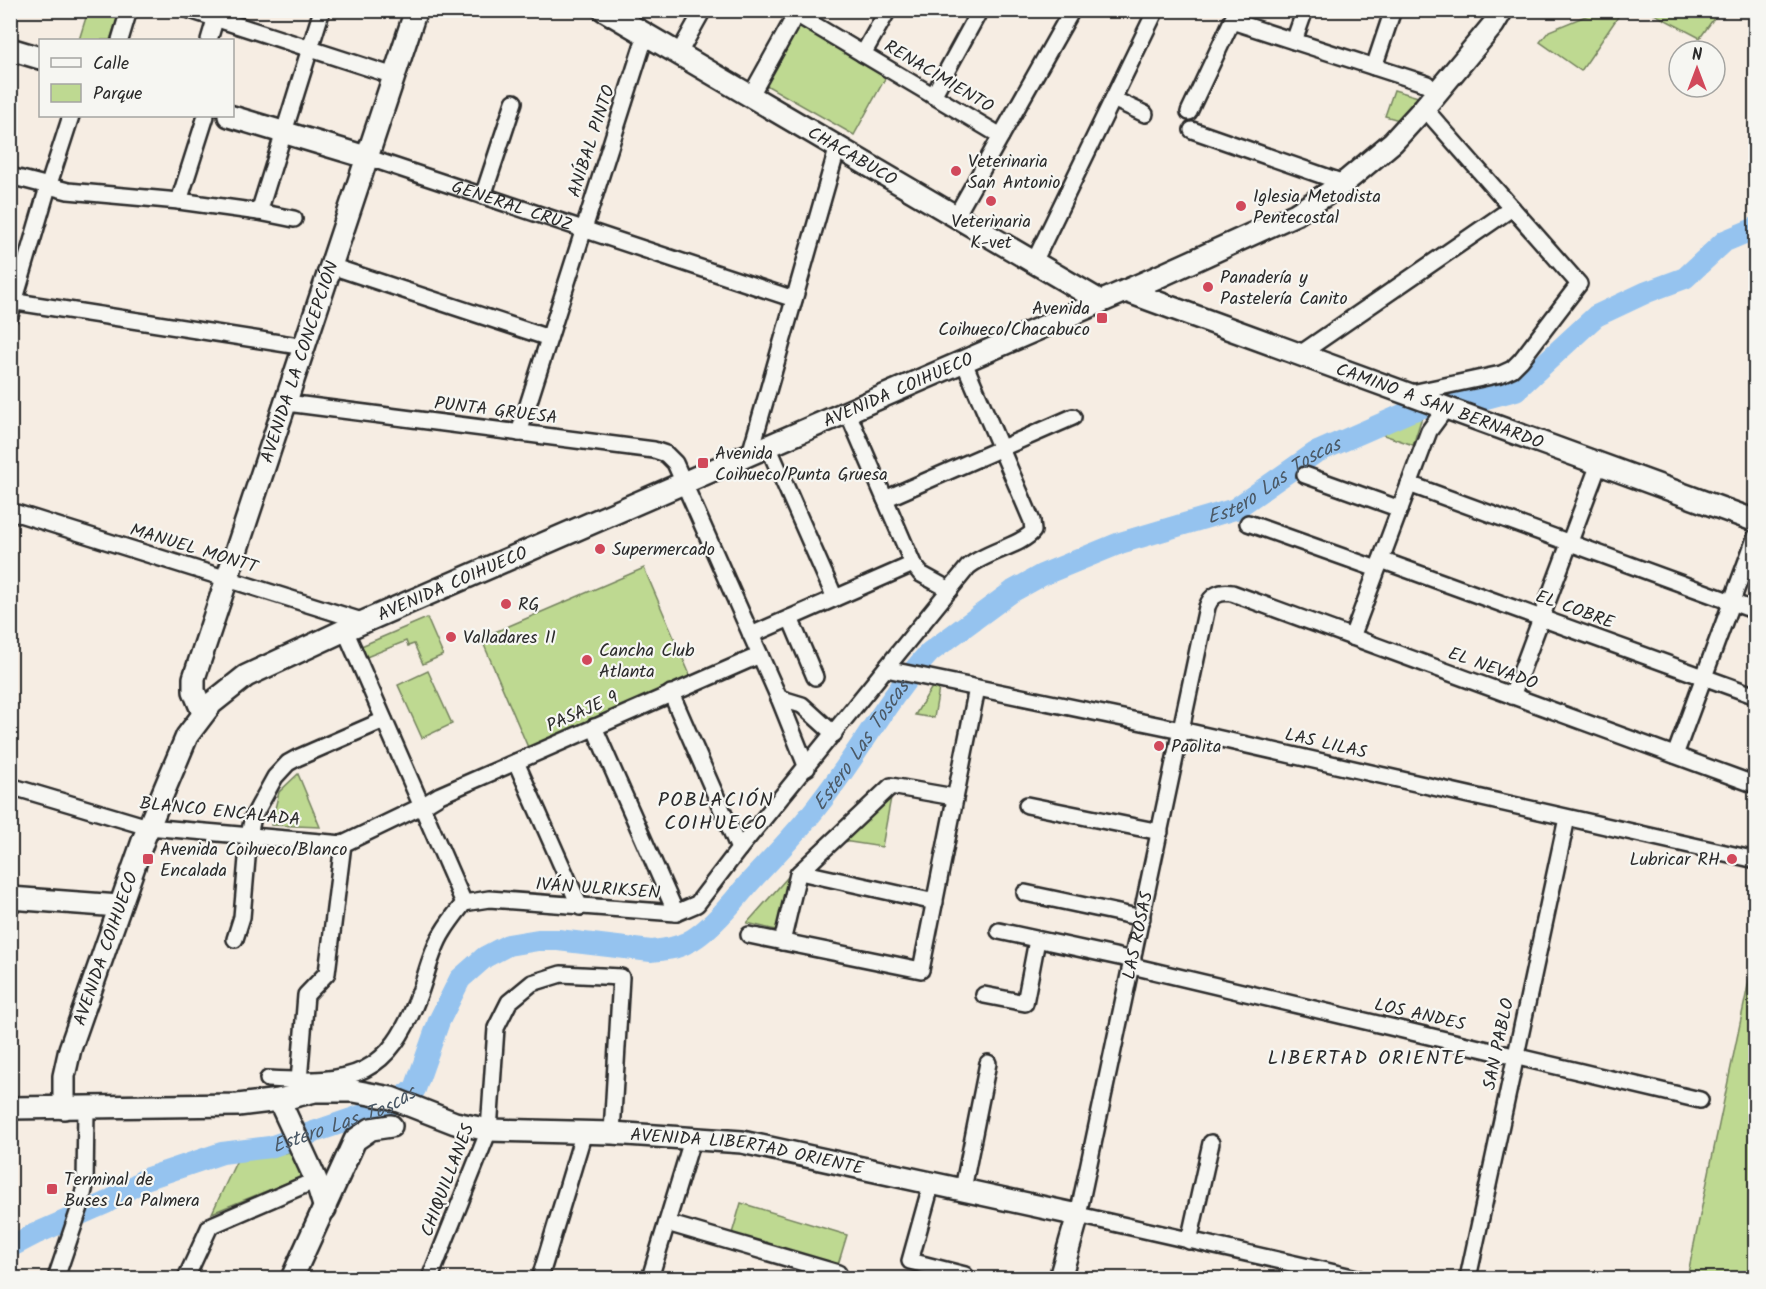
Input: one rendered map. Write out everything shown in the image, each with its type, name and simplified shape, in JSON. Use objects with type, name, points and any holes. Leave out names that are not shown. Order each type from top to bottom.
[{"type":"main road","name":"AVENIDA LA CONCEPCIÓN","points":[[203,713],[194,691],[194,678],[416,10]]},
{"type":"main road","name":"AVENIDA COIHUECO","points":[[64,1108],[63,1088],[66,1063],[148,827],[187,735],[203,713],[222,694],[246,676],[345,630],[1126,291],[1309,207],[1344,183],[1393,142],[1493,25],[1502,10]]},
{"type":"main road","name":"CHACABUCO","points":[[608,11],[1100,301]]},
{"type":"main road","points":[[10,49],[39,58]]},
{"type":"main road","name":"GENERAL CRUZ","points":[[233,117],[366,157]]},
{"type":"main road","name":"CAMINO A SAN BERNARDO","points":[[1126,291],[1755,521]]},
{"type":"main road","points":[[10,898],[119,906]]},
{"type":"main road","name":"AVENIDA LIBERTAD ORIENTE","points":[[10,1108],[238,1105],[283,1109],[300,1088],[354,1091],[391,1098],[455,1123],[489,1130],[693,1137],[769,1146],[1078,1215]]},
{"type":"main road","points":[[283,1109],[316,1180],[325,1209]]},
{"type":"main road","points":[[292,1278],[355,1140],[371,1129],[391,1126]]},
{"type":"main road","name":"LAS ROSAS","points":[[1060,1278],[1078,1215]]},
{"type":"street","points":[[120,39],[129,10]]},
{"type":"street","points":[[190,10],[217,14],[310,49],[394,76]]},
{"type":"street","points":[[259,212],[322,10]]},
{"type":"street","points":[[679,53],[704,10]]},
{"type":"street","points":[[863,54],[888,10]]},
{"type":"street","points":[[933,96],[980,10]]},
{"type":"street","points":[[1001,136],[1072,10]]},
{"type":"street","points":[[1034,262],[1156,10]]},
{"type":"street","points":[[1294,41],[1305,10]]},
{"type":"street","points":[[1374,67],[1393,10]]},
{"type":"street","name":"RENACIMIENTO","points":[[751,95],[797,12],[1001,136],[956,216]]},
{"type":"street","points":[[209,39],[217,14]]},
{"type":"street","points":[[1189,112],[1234,16],[1294,41],[1427,84],[1430,101],[1512,208],[1579,284],[1512,369],[1427,401],[1429,431],[1352,638]]},
{"type":"street","name":"ANÍBAL PINTO","points":[[519,433],[646,34]]},
{"type":"street","points":[[1113,99],[1145,114]]},
{"type":"street","points":[[483,196],[514,102]]},
{"type":"street","points":[[71,117],[12,306],[305,347]]},
{"type":"street","points":[[179,201],[206,117]]},
{"type":"street","points":[[1192,130],[1344,183]]},
{"type":"street","points":[[835,598],[759,450],[794,299],[838,146]]},
{"type":"street","name":"GENERAL CRUZ","points":[[366,157],[794,299]]},
{"type":"street","points":[[10,176],[68,191],[179,201],[294,219]]},
{"type":"street","points":[[1300,354],[1512,208]]},
{"type":"street","points":[[331,266],[549,338]]},
{"type":"street","points":[[963,360],[1001,448]]},
{"type":"street","name":"PUNTA GRUESA","points":[[287,403],[660,451],[671,458],[779,698],[807,768]]},
{"type":"street","points":[[847,411],[913,564],[921,574],[950,590]]},
{"type":"street","points":[[885,499],[1073,417]]},
{"type":"street","name":"IVÁN ULRIKSEN","points":[[464,903],[489,899],[675,914],[697,904],[975,561],[1026,538],[1033,531],[1032,521],[1001,448]]},
{"type":"street","points":[[1512,696],[1599,464]]},
{"type":"street","points":[[1305,475],[1400,509]]},
{"type":"street","points":[[1409,484],[1755,611]]},
{"type":"street","name":"MANUEL MONTT","points":[[10,511],[365,622]]},
{"type":"street","name":"EL COBRE","points":[[1248,523],[1541,618],[1755,696]]},
{"type":"street","points":[[1675,755],[1755,536]]},
{"type":"street","points":[[751,635],[913,564]]},
{"type":"street","name":"EL NEVADO","points":[[1216,594],[1232,593],[1755,785]]},
{"type":"street","name":"LAS ROSAS","points":[[1078,1215],[1207,607],[1216,594]]},
{"type":"street","points":[[790,618],[814,677]]},
{"type":"street","points":[[268,1079],[300,1088],[356,1074],[379,1061],[394,1047],[405,1030],[441,934],[464,903],[345,630]]},
{"type":"street","name":"PASAJE 9","points":[[422,806],[440,795],[760,655]]},
{"type":"street","name":"LAS LILAS","points":[[886,669],[1181,730],[1755,861]]},
{"type":"street","points":[[749,935],[921,970],[977,688]]},
{"type":"street","points":[[671,693],[740,849]]},
{"type":"street","points":[[779,698],[802,705],[834,734]]},
{"type":"street","points":[[235,939],[243,909],[249,835],[253,817],[275,777],[288,763],[384,720]]},
{"type":"street","points":[[594,727],[675,914]]},
{"type":"street","points":[[516,762],[580,907]]},
{"type":"street","name":"BLANCO ENCALADA","points":[[10,786],[148,827],[343,844]]},
{"type":"street","points":[[782,942],[798,874],[891,786],[954,797]]},
{"type":"street","points":[[1027,805],[1160,832]]},
{"type":"street","points":[[300,1088],[306,995],[327,973],[343,844],[422,806]]},
{"type":"street","name":"SAN PABLO","points":[[1468,1278],[1567,818]]},
{"type":"street","points":[[800,872],[935,902]]},
{"type":"street","points":[[1025,894],[1142,918]]},
{"type":"street","name":"LOS ANDES","points":[[999,931],[1700,1101]]},
{"type":"street","points":[[984,995],[1025,1003],[1037,940]]},
{"type":"street","name":"CHIQUILLANES","points":[[430,1278],[489,1130],[496,1028],[509,1002],[532,983],[561,974],[621,977],[612,1133]]},
{"type":"street","points":[[963,1189],[988,1063]]},
{"type":"street","points":[[56,1278],[85,1186],[86,1108]]},
{"type":"street","points":[[540,1278],[584,1132]]},
{"type":"street","points":[[650,1278],[693,1137]]},
{"type":"street","points":[[1189,1241],[1211,1143]]},
{"type":"street","points":[[186,1278],[210,1226],[316,1180]]},
{"type":"street","points":[[932,1182],[910,1261],[965,1275]]},
{"type":"street","name":"AVENIDA LIBERTAD ORIENTE","points":[[1078,1215],[1357,1278]]},
{"type":"street","points":[[667,1223],[838,1273]]},
{"type":"green space","points":[[1600,10],[1622,11],[1581,71],[1540,42],[1549,31]]},
{"type":"green space","points":[[1655,10],[1719,11],[1700,38],[1654,14]]},
{"type":"green space","points":[[88,11],[120,11],[110,39],[79,39]]},
{"type":"green space","points":[[802,22],[888,73],[854,135],[766,85]]},
{"type":"green space","points":[[1394,90],[1418,97],[1399,120],[1385,116]]},
{"type":"green space","points":[[1422,417],[1413,445],[1378,433]]},
{"type":"green space","name":"Cancha Club Atlanta","points":[[644,568],[693,682],[530,752],[481,638]]},
{"type":"green space","points":[[427,618],[443,655],[423,664],[414,644],[408,646],[406,641],[364,658],[359,647]]},
{"type":"green space","points":[[428,671],[452,724],[422,738],[398,685]]},
{"type":"green space","points":[[932,687],[939,688],[934,718],[915,715]]},
{"type":"green space","points":[[298,774],[320,827],[271,825],[279,792]]},
{"type":"green space","points":[[892,792],[882,847],[843,841]]},
{"type":"green space","points":[[795,869],[780,931],[747,923]]},
{"type":"green space","points":[[1751,971],[1756,973],[1755,1278],[1687,1278]]},
{"type":"green space","points":[[297,1151],[306,1175],[212,1213],[237,1160]]},
{"type":"green space","points":[[741,1203],[847,1235],[837,1268],[731,1237]]},
{"type":"waterway","name":"Estero Las Toscas","points":[[10,1247],[106,1203],[145,1179],[222,1153],[270,1147],[387,1107],[415,1089],[439,1021],[460,979],[485,957],[508,945],[538,940],[558,940],[651,951],[677,947],[694,939],[720,916],[811,814],[886,707],[930,652],[1013,591],[1042,575],[1120,543],[1235,509],[1315,453],[1411,411],[1451,397],[1483,399],[1516,390],[1596,316],[1647,292],[1685,278],[1725,241],[1756,228]]},
{"type":"place","name":"Veterinaria San Antonio","points":[[956,171]]},
{"type":"place","name":"Veterinaria K-vet","points":[[991,201]]},
{"type":"place","name":"Iglesia Metodista Pentecostal","points":[[1241,206]]},
{"type":"place","name":"Panadería y Pastelería Canito","points":[[1208,287]]},
{"type":"place","name":"Avenida Coihueco/Chacabuco","points":[[1102,318]]},
{"type":"place","name":"Avenida Coihueco/Punta Gruesa","points":[[703,463]]},
{"type":"place","name":"Supermercado","points":[[600,549]]},
{"type":"place","name":"RG","points":[[506,604]]},
{"type":"place","name":"Valladares II","points":[[451,637]]},
{"type":"place","name":"Cancha Club Atlanta","points":[[587,660]]},
{"type":"place","name":"Paolita","points":[[1159,746]]},
{"type":"place","name":"Avenida Coihueco/Blanco Encalada","points":[[148,859]]},
{"type":"place","name":"Lubricar RH","points":[[1732,859]]},
{"type":"place","name":"Terminal de Buses La Palmera","points":[[52,1189]]},
{"type":"district","name":"POBLACIÓN COIHUECO","points":[[716,810]]},
{"type":"district","name":"LIBERTAD ORIENTE","points":[[1367,1057]]}]
